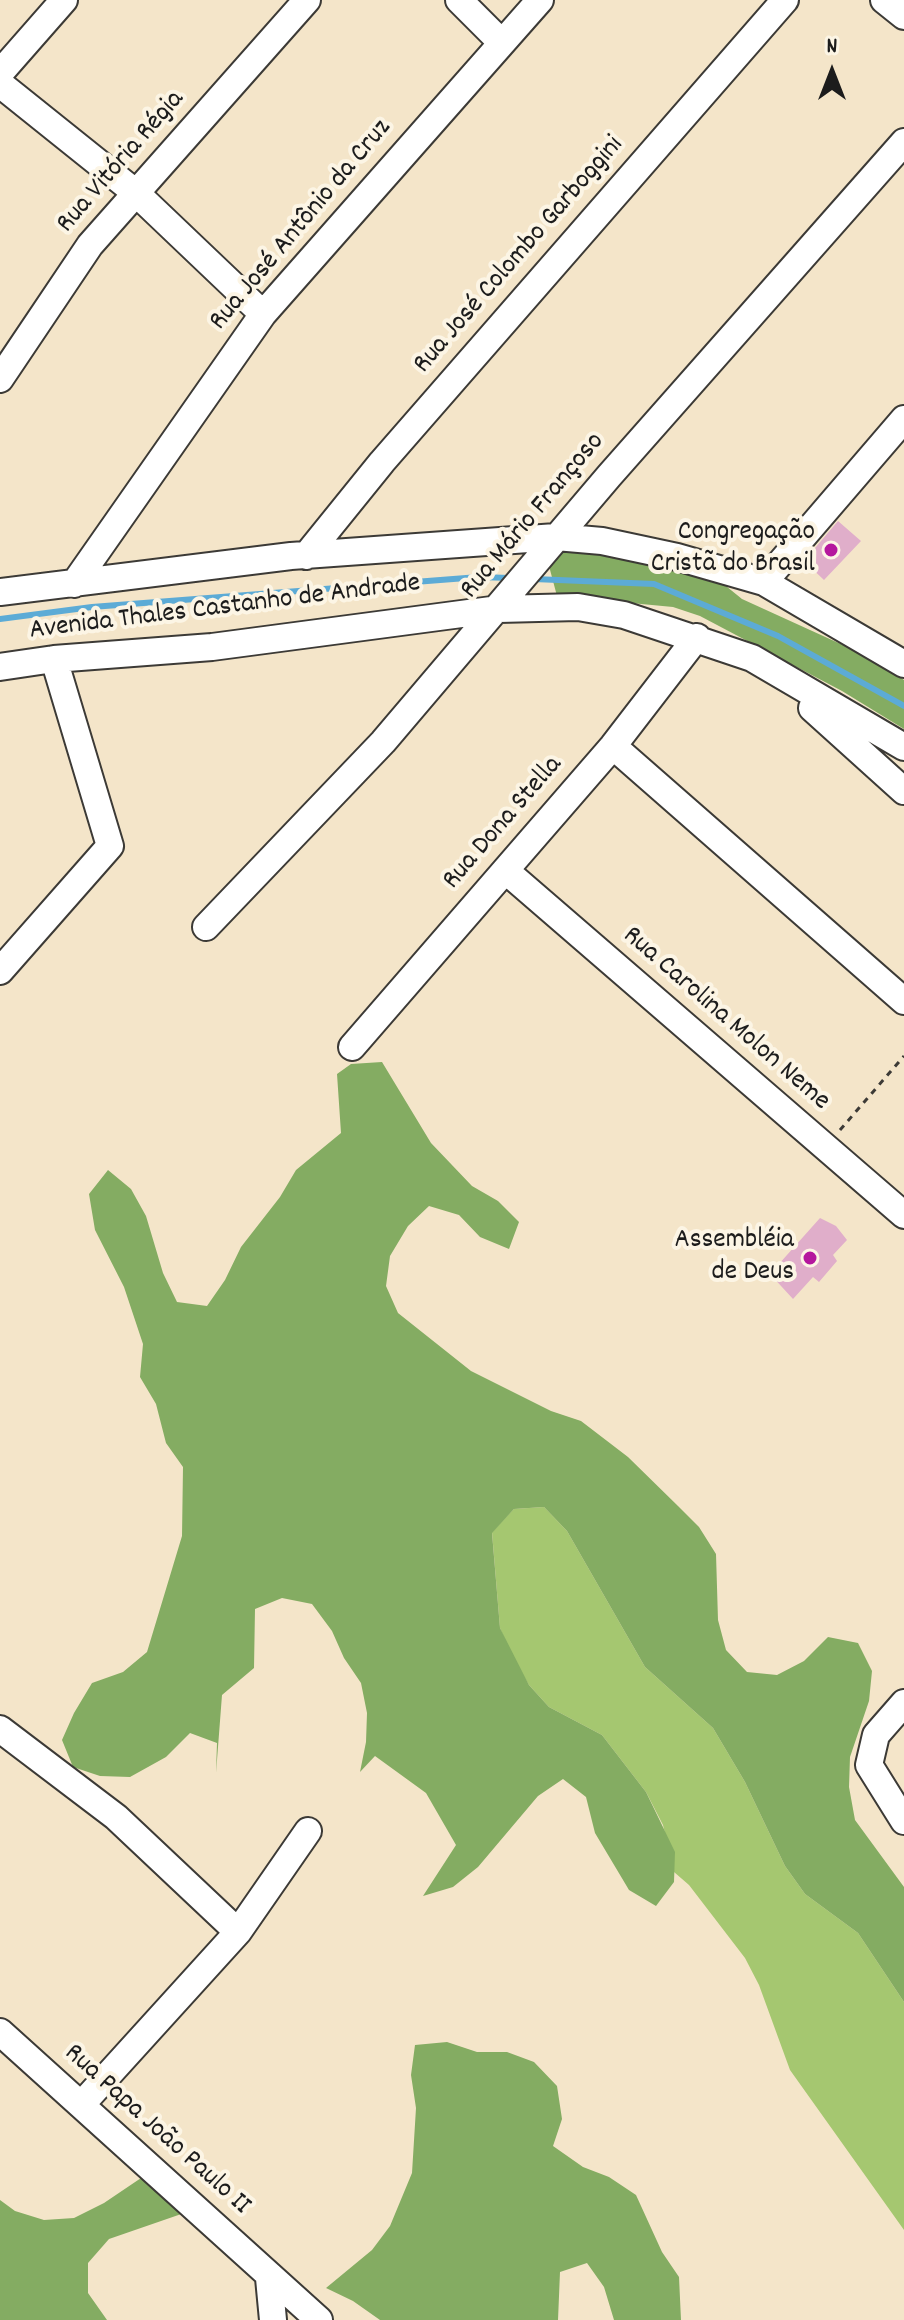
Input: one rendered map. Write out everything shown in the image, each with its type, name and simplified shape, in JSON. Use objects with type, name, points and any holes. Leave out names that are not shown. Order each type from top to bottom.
[{"type":"street","points":[[0,73],[64,0]]},
{"type":"street","name":"Rua Vitória Régia","points":[[0,379],[90,245],[307,0]]},
{"type":"street","points":[[459,0],[502,43]]},
{"type":"street","name":"Rua José Antônio da Cruz","points":[[74,584],[263,314],[540,0]]},
{"type":"street","name":"Rua José Colombo Garboggini","points":[[306,556],[382,462],[785,0]]},
{"type":"street","points":[[884,0],[904,16]]},
{"type":"street","points":[[0,84],[136,193],[263,314]]},
{"type":"street","name":"Rua Mário Françoso","points":[[206,927],[383,742],[499,609],[556,537],[904,142]]},
{"type":"street","points":[[764,582],[904,419]]},
{"type":"street","name":"Avenida Thales Castanho de Andrade","points":[[0,592],[306,556],[556,537],[602,541],[677,557],[764,582],[904,664]]},
{"type":"street","name":"Avenida Thales Castanho de Andrade","points":[[3,672],[54,659],[212,647],[499,609],[578,607],[624,615],[752,658],[904,747]]},
{"type":"street","name":"Rua Dona Stella","points":[[352,1047],[613,746],[697,637]]},
{"type":"street","points":[[752,658],[904,791]]},
{"type":"street","points":[[0,971],[110,846],[54,659]]},
{"type":"street","points":[[613,746],[904,1001]]},
{"type":"street","name":"Rua Carolina Molon Neme","points":[[506,871],[904,1215]]},
{"type":"street","points":[[904,1703],[876,1735],[869,1765],[904,1821]]},
{"type":"street","points":[[0,1729],[116,1817],[238,1932]]},
{"type":"street","points":[[81,2105],[238,1932],[308,1831]]},
{"type":"street","name":"Rua Papa João Paulo II","points":[[0,2032],[319,2320]]},
{"type":"street","points":[[269,2278],[273,2320]]},
{"type":"path","points":[[824,1148],[904,1056]]},
{"type":"green space","points":[[595,549],[635,562],[680,566],[716,578],[742,599],[878,661],[904,680],[904,729],[842,691],[700,616],[673,607],[557,596],[549,566],[556,551]]},
{"type":"green space","points":[[382,1062],[431,1143],[472,1186],[498,1201],[519,1222],[509,1249],[480,1237],[459,1215],[429,1206],[408,1226],[390,1256],[386,1286],[398,1313],[471,1371],[551,1411],[581,1421],[628,1457],[699,1527],[716,1554],[718,1620],[726,1650],[747,1672],[777,1675],[804,1661],[828,1637],[858,1643],[872,1671],[869,1701],[850,1757],[849,1787],[855,1820],[904,1887],[904,2002],[858,1933],[805,1894],[785,1866],[745,1782],[713,1728],[645,1667],[567,1531],[544,1507],[514,1509],[492,1533],[500,1628],[529,1685],[549,1707],[602,1735],[646,1792],[675,1852],[674,1882],[656,1906],[629,1890],[595,1833],[586,1797],[563,1779],[538,1796],[478,1867],[453,1887],[423,1896],[456,1845],[426,1793],[375,1756],[360,1772],[366,1742],[367,1713],[361,1683],[344,1658],[332,1631],[312,1604],[282,1598],[255,1609],[254,1668],[222,1695],[216,1773],[217,1743],[190,1733],[166,1757],[130,1777],[100,1776],[73,1767],[62,1740],[74,1713],[92,1683],[123,1672],[147,1652],[182,1536],[183,1467],[166,1443],[156,1404],[140,1377],[143,1344],[124,1287],[95,1230],[89,1194],[108,1170],[131,1189],[146,1216],[163,1273],[177,1302],[207,1306],[225,1280],[241,1247],[280,1197],[296,1170],[341,1133],[337,1074],[351,1064]]},
{"type":"green space","points":[[544,1507],[567,1531],[645,1667],[713,1728],[745,1782],[785,1866],[805,1894],[858,1933],[904,2002],[904,2230],[790,2070],[759,1985],[745,1958],[689,1885],[674,1872],[663,1825],[646,1792],[602,1735],[549,1707],[529,1685],[511,1655],[500,1628],[492,1532],[514,1509]]},
{"type":"green space","points":[[447,2042],[477,2052],[507,2052],[534,2062],[557,2086],[562,2119],[553,2146],[583,2167],[609,2177],[636,2195],[662,2252],[679,2277],[681,2320],[614,2320],[604,2287],[587,2263],[560,2272],[558,2320],[380,2320],[353,2301],[326,2288],[372,2250],[390,2226],[412,2173],[416,2108],[411,2075],[415,2045]]},
{"type":"green space","points":[[144,2176],[190,2211],[109,2239],[88,2263],[88,2293],[107,2320],[0,2320],[0,2200],[15,2211],[44,2220],[74,2218],[104,2203]]},
{"type":"building","name":"Congregação Cristã do Brasil","points":[[838,521],[861,541],[824,580],[804,561]]},
{"type":"building","name":"Assembléia de Deus","points":[[820,1218],[836,1226],[847,1240],[833,1255],[837,1261],[819,1282],[813,1277],[793,1299],[770,1274]]},
{"type":"waterway","points":[[0,619],[92,607],[479,577],[510,578]]},
{"type":"waterway","points":[[534,579],[654,584],[778,636],[904,706]]},
{"type":"place","name":"Congregação Cristã do Brasil","points":[[831,550]]},
{"type":"place","name":"Assembléia de Deus","points":[[810,1258]]}]
